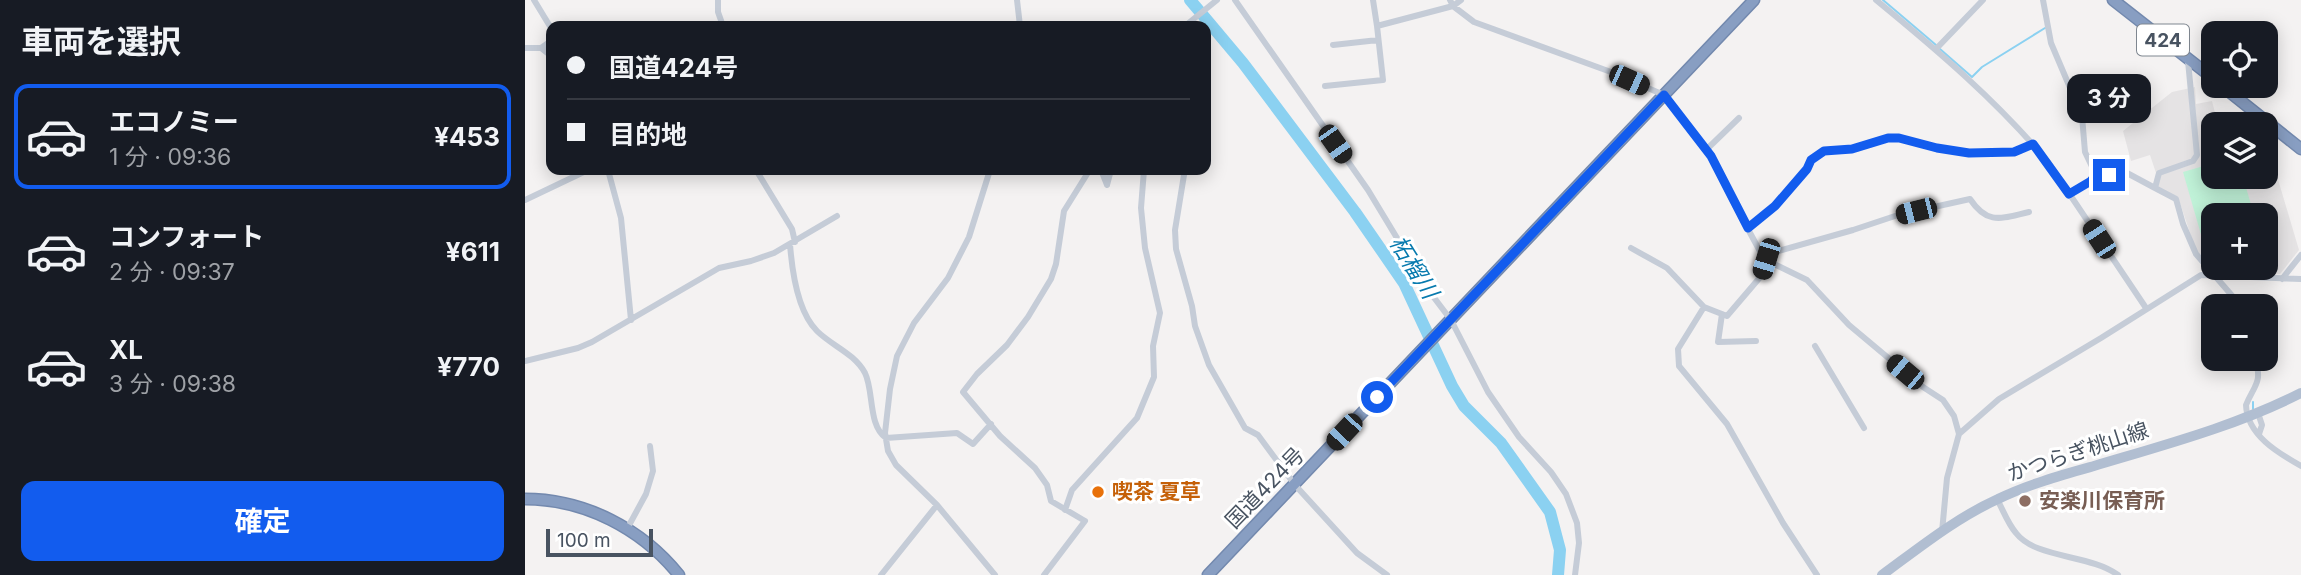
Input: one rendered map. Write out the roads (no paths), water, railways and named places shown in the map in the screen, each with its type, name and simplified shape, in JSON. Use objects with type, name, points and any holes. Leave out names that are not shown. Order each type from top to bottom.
[{"type":"highway","name":"国道424号","points":[[1208,575],[1754,0]]},
{"type":"highway","name":"424","points":[[2113,0],[2201,69]]},
{"type":"highway","points":[[2237,98],[2301,149]]},
{"type":"highway","points":[[525,499],[587,510],[627,529],[652,546],[680,575]]},
{"type":"main road","name":"かつらぎ桃山線","points":[[1882,575],[1942,532],[1997,499],[2058,476],[2152,449],[2253,414],[2301,393]]},
{"type":"street","points":[[534,0],[547,21]]},
{"type":"street","points":[[718,0],[721,21]]},
{"type":"street","points":[[1017,0],[1019,21]]},
{"type":"street","points":[[1191,21],[1217,0]]},
{"type":"street","points":[[1235,0],[1368,190],[1449,321],[1488,392],[1519,437],[1551,472],[1570,502],[1577,523],[1579,543],[1575,575]]},
{"type":"street","points":[[1325,86],[1383,80],[1373,0]]},
{"type":"street","points":[[1377,26],[1461,0]]},
{"type":"street","points":[[1876,0],[1937,48],[2033,144],[2145,308]]},
{"type":"street","points":[[1937,48],[1983,0]]},
{"type":"street","points":[[2043,0],[2051,43],[2082,116],[2085,152],[2096,175]]},
{"type":"street","points":[[1451,3],[1473,22],[1611,72],[1664,95],[1707,149],[1766,259],[1807,280],[1849,325],[1923,387],[1943,400],[1954,416],[1959,434],[1947,478],[1942,532]]},
{"type":"street","points":[[1333,45],[1378,40]]},
{"type":"street","points":[[525,48],[541,48],[546,44]]},
{"type":"street","points":[[541,48],[546,52]]},
{"type":"street","points":[[2155,188],[2159,173],[2193,161],[2197,155],[2188,59]]},
{"type":"street","points":[[1707,149],[1739,118]]},
{"type":"street","points":[[1748,228],[1775,206],[1807,169],[1811,160],[1824,151],[1852,149],[1888,138],[1969,153],[2014,152],[2033,144]]},
{"type":"street","points":[[2069,194],[2096,175],[2127,173],[2176,199],[2191,247],[2201,260]]},
{"type":"street","points":[[525,200],[578,175]]},
{"type":"street","points":[[609,175],[621,218],[631,320]]},
{"type":"street","points":[[760,175],[792,229],[792,270],[800,300],[815,330],[851,356],[864,372],[880,434],[886,438],[957,433],[973,444],[991,424]]},
{"type":"street","points":[[988,175],[969,237],[948,278],[914,323],[897,356],[890,389],[886,438],[888,451],[896,465],[937,505],[995,575]]},
{"type":"street","points":[[1044,575],[1085,521],[1051,501],[1047,485],[1035,468],[1000,436],[963,391],[1007,345],[1051,279],[1064,211],[1086,175]]},
{"type":"street","points":[[1103,175],[1107,185],[1110,175]]},
{"type":"street","points":[[1065,510],[1072,490],[1137,418],[1154,377],[1153,346],[1160,313],[1146,248],[1141,208],[1144,175]]},
{"type":"street","points":[[1184,175],[1175,230],[1176,250],[1195,326],[1209,365],[1245,428],[1258,435],[1295,485],[1357,553],[1387,575]]},
{"type":"street","points":[[1631,248],[1667,268],[1704,307],[1727,316],[1762,275],[1768,254],[1898,215],[1970,199],[1977,210],[1988,218],[2029,212]]},
{"type":"street","points":[[525,361],[578,348],[719,268],[751,261],[792,243],[837,216]]},
{"type":"street","points":[[2282,279],[2301,255]]},
{"type":"street","points":[[1959,434],[1999,399],[2201,275]]},
{"type":"street","points":[[2278,279],[2301,279]]},
{"type":"street","points":[[2217,280],[2230,294]]},
{"type":"street","points":[[1704,307],[1678,349],[1679,366],[1727,424],[1783,523],[1817,575]]},
{"type":"street","points":[[1722,314],[1718,342],[1756,341]]},
{"type":"street","points":[[1815,346],[1864,428]]},
{"type":"street","points":[[2258,371],[2256,388],[2246,405],[2253,414],[2251,426],[2275,451],[2301,466]]},
{"type":"street","points":[[627,529],[646,494],[653,471],[650,446]]},
{"type":"street","points":[[1997,499],[2017,535],[2034,546],[2094,562],[2118,575]]},
{"type":"street","points":[[881,575],[937,505]]},
{"type":"waterway","name":"柘榴川","points":[[1190,0],[1208,21]]},
{"type":"waterway","points":[[1883,0],[1936,45]]},
{"type":"waterway","name":"柘榴川","points":[[1211,25],[1243,63],[1355,212],[1404,283],[1464,406],[1501,443],[1550,512],[1560,550],[1558,575]]},
{"type":"waterway","points":[[1940,49],[1972,77],[1982,67],[2045,28]]},
{"type":"waterway","points":[[2253,402],[2253,409]]},
{"type":"place","name":"喫茶 夏草","points":[[1098,492]]},
{"type":"place","name":"安楽川保育所","points":[[2025,501]]}]
